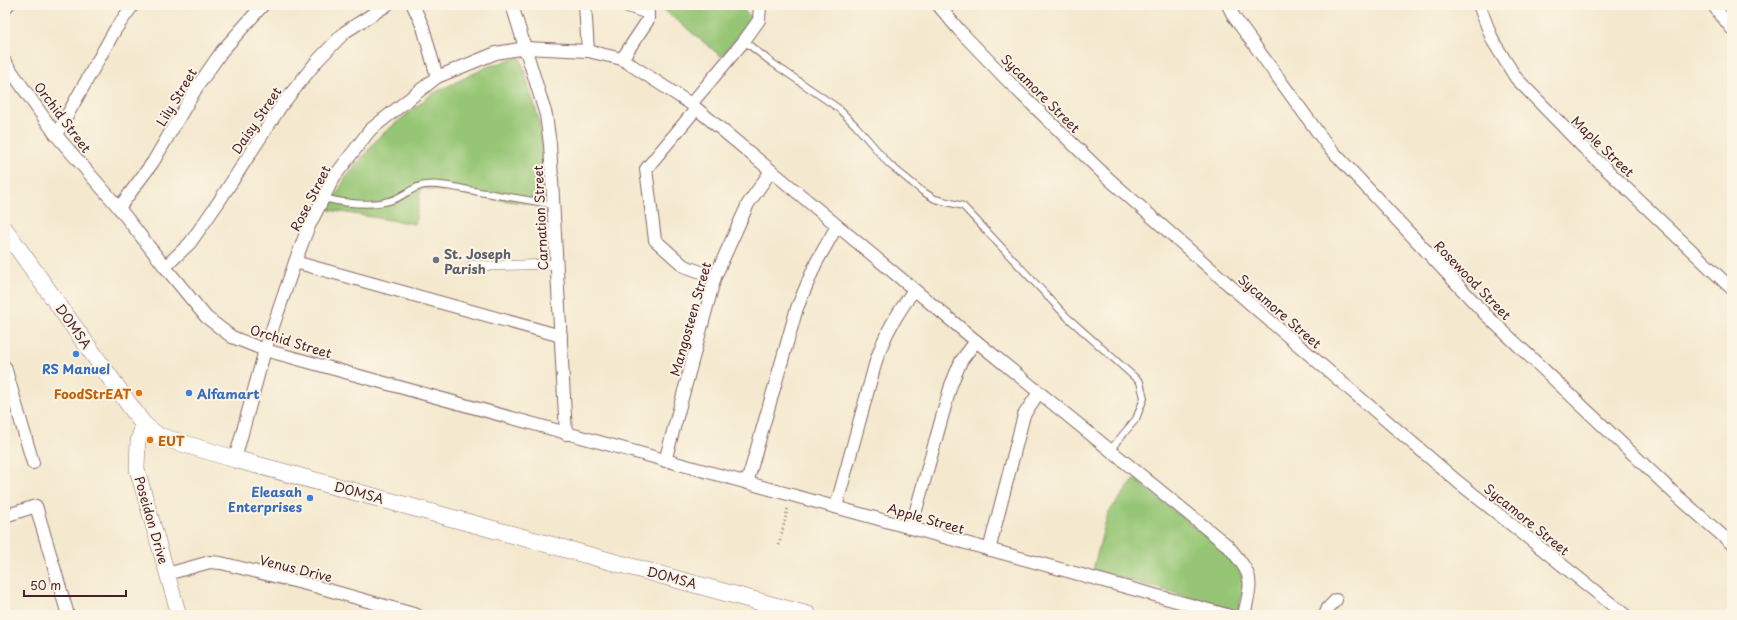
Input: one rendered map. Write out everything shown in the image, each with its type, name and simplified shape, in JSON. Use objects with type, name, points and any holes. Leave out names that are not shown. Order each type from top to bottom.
[{"type":"main road","name":"DOMSA","points":[[5,230],[143,424],[158,436],[234,459],[808,615]]},
{"type":"street","points":[[5,8],[8,5]]},
{"type":"street","points":[[56,134],[116,30],[133,5]]},
{"type":"street","name":"Lily Street","points":[[119,208],[153,162],[197,87],[222,51],[263,5]]},
{"type":"street","name":"Daisy Street","points":[[165,267],[190,244],[281,106],[317,61],[345,32],[387,5]]},
{"type":"street","points":[[413,5],[423,26],[437,77]]},
{"type":"street","name":"Carnation Street","points":[[512,5],[546,115],[550,144],[566,434]]},
{"type":"street","points":[[585,5],[588,51]]},
{"type":"street","points":[[622,59],[648,20],[648,13],[625,5]]},
{"type":"street","points":[[715,277],[684,266],[655,240],[646,169],[759,20],[760,5]]},
{"type":"street","name":"Sycamore Street","points":[[938,5],[959,30],[1000,72],[1110,180],[1262,314],[1458,482],[1625,615]]},
{"type":"street","name":"Rosewood Street","points":[[1228,5],[1234,17],[1327,145],[1484,314],[1675,494],[1732,544]]},
{"type":"street","name":"Maple Street","points":[[1479,5],[1493,41],[1516,78],[1584,148],[1732,289]]},
{"type":"street","points":[[1714,5],[1732,29]]},
{"type":"street","name":"Rose Street","points":[[234,459],[265,350],[295,262],[323,198],[334,177],[370,130],[437,77],[496,53],[525,48],[588,51],[622,59],[694,106],[914,290],[1228,546],[1246,567],[1251,585],[1244,615]]},
{"type":"street","name":"Orchid Street","points":[[5,62],[56,134],[119,208],[206,317],[232,336],[265,350],[617,448]]},
{"type":"street","name":"Mangosteen Street","points":[[665,461],[715,277],[748,204],[771,171]]},
{"type":"street","points":[[747,483],[797,308],[816,263],[837,226]]},
{"type":"street","points":[[295,262],[561,336]]},
{"type":"street","points":[[472,265],[519,266],[557,264]]},
{"type":"street","points":[[836,507],[883,338],[896,315],[914,290]]},
{"type":"street","points":[[911,528],[951,385],[961,361],[976,341]]},
{"type":"street","points":[[5,367],[33,463]]},
{"type":"street","points":[[989,550],[1024,415],[1039,392]]},
{"type":"street","points":[[5,410],[18,410]]},
{"type":"street","name":"Poseidon Drive","points":[[143,424],[138,441],[137,469],[179,615]]},
{"type":"street","name":"Apple Street","points":[[617,448],[1228,615]]},
{"type":"street","points":[[5,516],[36,506],[68,615]]},
{"type":"street","name":"Venus Drive","points":[[167,574],[210,562],[221,563],[318,587],[417,615]]},
{"type":"street","points":[[1326,615],[1328,608],[1336,600]]},
{"type":"lane","points":[[744,41],[771,62],[838,108],[889,164],[922,191],[935,199],[963,206],[1052,302],[1140,382],[1144,398],[1136,418],[1110,450]]},
{"type":"lane","points":[[323,198],[351,202],[382,202],[394,200],[415,188],[424,185],[446,186],[554,205]]},
{"type":"path","points":[[779,545],[791,495]]},
{"type":"green space","points":[[658,5],[737,5],[752,17],[722,57]]},
{"type":"green space","points":[[520,57],[538,117],[545,162],[549,207],[421,188],[415,224],[329,210],[345,179],[379,137],[432,94],[487,67]]},
{"type":"green space","points":[[1135,479],[1223,550],[1240,572],[1244,586],[1238,611],[1093,570],[1108,513]]},
{"type":"place","name":"St. Joseph Parish","points":[[436,260]]},
{"type":"place","name":"RS Manuel","points":[[76,354]]},
{"type":"place","name":"FoodStrEAT","points":[[139,393]]},
{"type":"place","name":"Alfamart","points":[[189,393]]},
{"type":"place","name":"EUT","points":[[150,440]]},
{"type":"place","name":"Eleasah Enterprises","points":[[310,498]]}]
